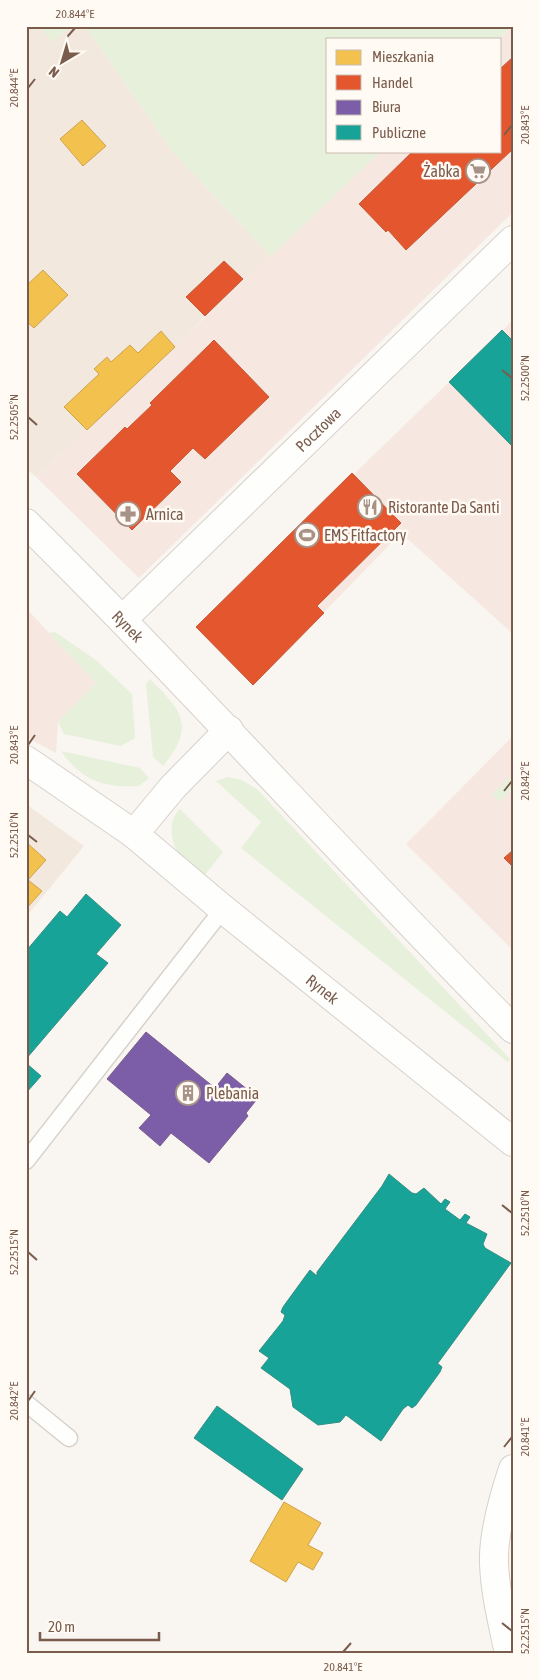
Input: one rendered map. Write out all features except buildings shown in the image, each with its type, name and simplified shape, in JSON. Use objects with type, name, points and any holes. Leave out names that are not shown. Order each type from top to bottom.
[{"type":"street","name":"Pocztowa","points":[[124,619],[513,240]]},
{"type":"street","name":"Rynek","points":[[26,523],[124,619],[446,962],[513,1029]]},
{"type":"street","points":[[134,834],[173,787],[229,730]]},
{"type":"street","name":"Rynek","points":[[26,760],[134,834],[223,909],[513,1142]]},
{"type":"street","points":[[509,1654],[497,1594],[494,1563],[496,1533],[513,1470]]},
{"type":"lane","points":[[26,1161],[223,909]]},
{"type":"lane","points":[[26,1403],[69,1438]]},
{"type":"shaded area","points":[[26,26],[40,26],[52,41],[71,26],[85,26],[173,152],[271,256],[205,316],[175,347],[36,477],[26,468]]},
{"type":"shaded area","points":[[513,26],[513,212],[139,578],[36,477],[380,152],[502,152],[502,38],[500,38]]},
{"type":"shaded area","points":[[513,320],[513,634],[401,533],[253,685],[196,627]]},
{"type":"shaded area","points":[[26,608],[96,683],[58,722],[56,753],[26,737]]},
{"type":"shaded area","points":[[513,736],[513,950],[406,844]]},
{"type":"shaded area","points":[[26,804],[84,846],[26,917]]},
{"type":"green space","points":[[40,26],[71,26],[52,42]]},
{"type":"green space","points":[[85,26],[512,26],[500,38],[326,38],[326,152],[380,152],[271,256],[173,152]]},
{"type":"green space","points":[[55,632],[96,660],[132,694],[135,738],[121,746],[64,734],[58,722],[96,683],[49,633]]},
{"type":"green space","points":[[150,679],[170,700],[181,720],[182,729],[179,740],[163,766],[153,757],[146,684]]},
{"type":"green space","points":[[61,751],[140,768],[149,778],[139,786],[104,784],[86,776]]},
{"type":"green space","points":[[513,773],[513,788],[500,802],[492,795]]},
{"type":"green space","points":[[228,777],[242,780],[257,789],[510,1059],[508,1062],[241,848],[261,822],[216,781]]},
{"type":"green space","points":[[180,809],[223,852],[204,876],[182,858],[175,846],[172,827],[173,820]]},
{"type":"place","name":"Żabka","points":[[478,171]]},
{"type":"place","name":"Ristorante Da Santi","points":[[370,507]]},
{"type":"place","name":"Arnica","points":[[128,514]]},
{"type":"place","name":"EMS Fitfactory","points":[[307,535]]},
{"type":"place","name":"Plebania","points":[[188,1093]]}]
